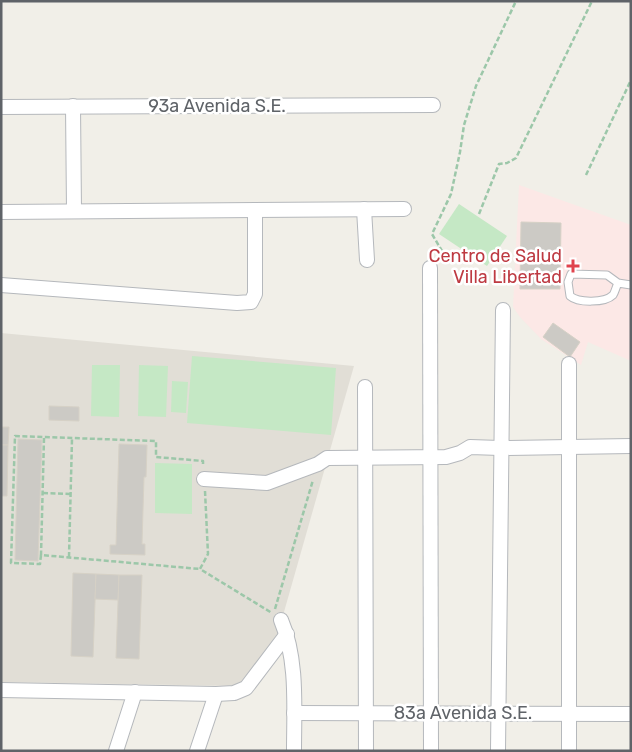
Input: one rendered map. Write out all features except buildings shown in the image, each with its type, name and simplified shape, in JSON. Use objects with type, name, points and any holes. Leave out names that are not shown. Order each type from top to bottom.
[{"type":"street","name":"93a Avenida S.E.","points":[[1,107],[433,105]]},
{"type":"street","points":[[73,106],[74,211]]},
{"type":"street","points":[[364,209],[367,260]]},
{"type":"street","points":[[1,212],[404,209]]},
{"type":"street","points":[[1,285],[238,303],[251,302],[255,294],[255,210]]},
{"type":"street","points":[[430,268],[431,751]]},
{"type":"street","points":[[498,751],[503,310]]},
{"type":"street","points":[[569,364],[569,751]]},
{"type":"street","points":[[365,387],[366,751]]},
{"type":"street","points":[[204,479],[267,483],[318,464],[327,458],[430,458],[453,455],[470,447],[631,446]]},
{"type":"street","points":[[281,620],[287,634],[293,673],[294,751]]},
{"type":"street","points":[[1,690],[234,693],[246,688],[287,634]]},
{"type":"street","points":[[116,751],[135,692]]},
{"type":"street","points":[[197,751],[216,694]]},
{"type":"street","name":"83a Avenida S.E.","points":[[294,713],[631,714]]},
{"type":"lane","points":[[618,283],[613,294],[603,301],[574,300],[570,296],[568,282],[571,274],[607,275],[618,283],[631,285]]},
{"type":"path","points":[[430,268],[442,251],[432,234],[451,194],[464,126],[476,86],[516,1]]},
{"type":"path","points":[[479,214],[499,164],[507,164],[516,158],[592,1]]},
{"type":"path","points":[[586,175],[631,80]]},
{"type":"path","points":[[44,438],[40,564],[11,563],[15,436],[156,441],[156,457],[203,461],[208,554],[200,568]]},
{"type":"path","points":[[69,557],[72,439]]},
{"type":"path","points":[[41,555],[200,568],[274,614],[318,464]]},
{"type":"path","points":[[43,493],[70,494]]},
{"type":"shaded area","name":"Centro de Salud Villa Libertad","points":[[519,185],[631,225],[631,361],[588,342],[581,365],[541,339],[513,307]]},
{"type":"shaded area","points":[[1,333],[354,366],[278,633],[271,645],[238,686],[1,682]]},
{"type":"green space","points":[[459,204],[507,236],[487,266],[439,234]]},
{"type":"green space","points":[[192,356],[336,368],[331,435],[187,423]]},
{"type":"green space","points":[[92,365],[120,365],[119,417],[91,416]]},
{"type":"green space","points":[[139,365],[168,366],[166,417],[138,416]]},
{"type":"green space","points":[[172,381],[188,382],[186,413],[171,412]]},
{"type":"green space","points":[[155,463],[192,464],[192,514],[155,513]]},
{"type":"place","name":"Centro de Salud Villa Libertad","points":[[573,266]]}]
